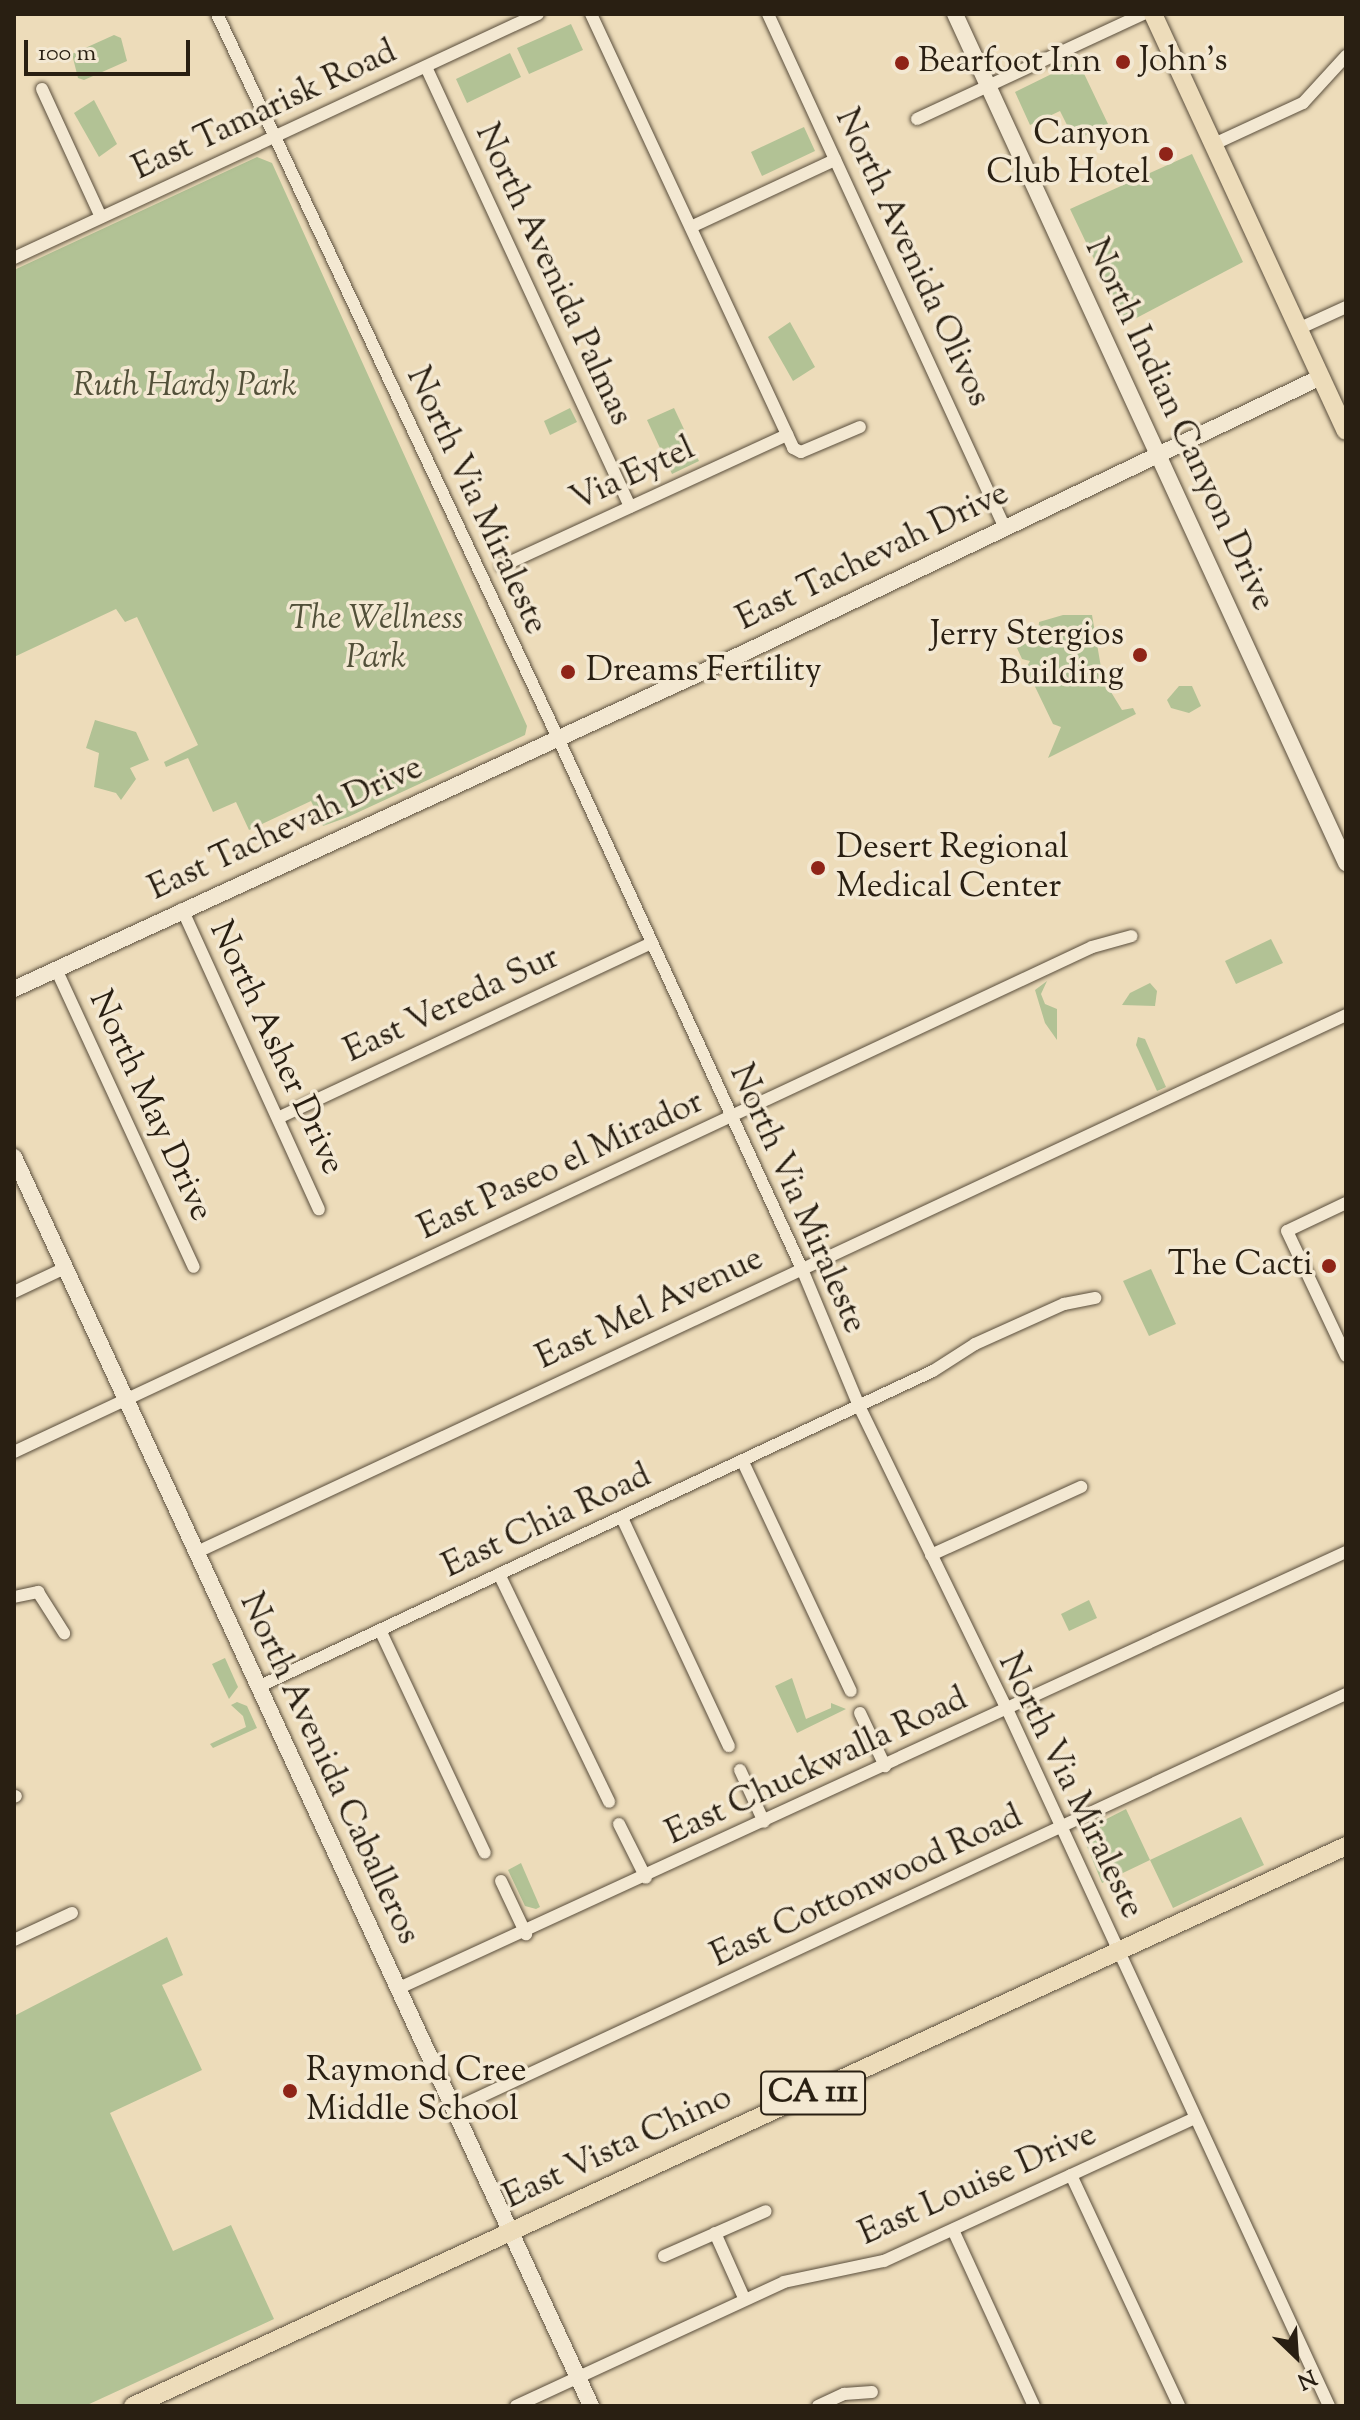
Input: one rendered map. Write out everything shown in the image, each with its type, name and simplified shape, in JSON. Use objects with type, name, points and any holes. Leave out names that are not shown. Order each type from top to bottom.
[{"type":"main road","points":[[1153,14],[1346,431]]},
{"type":"main road","name":"East Vista Chino","points":[[133,2406],[1346,1846]]},
{"type":"street","name":"North Via Miraleste","points":[[217,14],[272,139],[558,738],[802,1269],[859,1406],[1007,1709],[1329,2406]]},
{"type":"street","name":"East Tamarisk Road","points":[[14,258],[538,14]]},
{"type":"street","points":[[591,14],[787,435],[801,452],[860,427]]},
{"type":"street","name":"North Avenida Olivos","points":[[768,14],[1004,526]]},
{"type":"street","name":"North Indian Canyon Drive","points":[[955,14],[1160,453],[1346,863]]},
{"type":"street","points":[[917,119],[1143,14]]},
{"type":"street","points":[[1212,145],[1303,103],[1346,56]]},
{"type":"street","name":"North Avenida Palmas","points":[[426,67],[630,507]]},
{"type":"street","points":[[42,89],[101,217]]},
{"type":"street","points":[[691,227],[835,160]]},
{"type":"street","points":[[1298,329],[1346,307]]},
{"type":"street","name":"East Tachevah Drive","points":[[14,989],[558,738],[1321,377]]},
{"type":"street","name":"Via Eytel","points":[[502,566],[787,435]]},
{"type":"street","name":"North Asher Drive","points":[[182,909],[319,1209]]},
{"type":"street","name":"East Paseo el Mirador","points":[[14,1452],[1092,947],[1132,936]]},
{"type":"street","name":"East Vereda Sur","points":[[278,1118],[651,943]]},
{"type":"street","name":"North May Drive","points":[[56,969],[194,1267]]},
{"type":"street","name":"East Mel Avenue","points":[[195,1553],[1346,1015]]},
{"type":"street","name":"North Avenida Caballeros","points":[[14,1157],[591,2406]]},
{"type":"street","points":[[1346,1203],[1287,1231],[1346,1356]]},
{"type":"street","points":[[14,1292],[65,1268]]},
{"type":"street","name":"East Chia Road","points":[[258,1687],[743,1462],[1027,1321],[1064,1304],[1095,1298]]},
{"type":"street","points":[[743,1462],[851,1691]]},
{"type":"street","points":[[931,1555],[1081,1487]]},
{"type":"street","points":[[622,1518],[729,1746]]},
{"type":"street","name":"East Chuckwalla Road","points":[[397,1989],[526,1934],[1346,1552]]},
{"type":"street","points":[[499,1574],[609,1802]]},
{"type":"street","points":[[14,1597],[38,1592],[64,1633]]},
{"type":"street","points":[[380,1630],[485,1853]]},
{"type":"street","name":"East Cottonwood Road","points":[[454,2109],[1346,1694]]},
{"type":"street","points":[[860,1713],[885,1766]]},
{"type":"street","points":[[740,1770],[764,1822]]},
{"type":"street","points":[[619,1824],[646,1878]]},
{"type":"street","points":[[501,1881],[526,1934]]},
{"type":"street","points":[[14,1940],[72,1913]]},
{"type":"street","name":"East Louise Drive","points":[[516,2406],[745,2300],[815,2272],[881,2263],[1195,2118]]},
{"type":"street","points":[[1071,2175],[1179,2406]]},
{"type":"street","points":[[664,2256],[766,2211]]},
{"type":"street","points":[[953,2230],[1034,2406]]},
{"type":"street","points":[[715,2233],[745,2300]]},
{"type":"street","points":[[818,2406],[844,2394],[872,2392]]},
{"type":"green space","points":[[571,24],[583,50],[529,74],[517,48]]},
{"type":"green space","points":[[114,35],[121,38],[127,61],[84,80],[78,78],[72,54]]},
{"type":"green space","points":[[510,53],[521,77],[467,103],[456,79]]},
{"type":"green space","points":[[1078,61],[1108,124],[1075,141],[1060,111],[1030,125],[1015,92]]},
{"type":"green space","points":[[94,100],[117,144],[99,157],[74,113]]},
{"type":"green space","points":[[804,127],[815,151],[762,176],[751,152]]},
{"type":"green space","points":[[1192,154],[1243,262],[1125,324],[1070,209]]},
{"type":"green space","points":[[257,157],[272,163],[527,726],[525,735],[348,817],[323,826],[311,801],[249,830],[236,802],[213,812],[188,758],[166,767],[164,762],[198,745],[137,617],[125,622],[116,609],[14,657],[14,270]]},
{"type":"green space","points":[[790,322],[815,367],[793,381],[768,337]]},
{"type":"green space","points":[[570,408],[577,422],[550,435],[544,421]]},
{"type":"green space","points":[[674,408],[699,461],[672,474],[647,420]]},
{"type":"green space","points":[[1063,615],[1092,615],[1103,679],[1122,710],[1133,708],[1136,714],[1048,758],[1061,727],[1053,724],[1026,668],[1030,661],[1022,659],[1017,648],[1038,637],[1039,622]]},
{"type":"green space","points":[[1179,686],[1192,686],[1201,706],[1189,713],[1171,708],[1167,700]]},
{"type":"green space","points":[[95,720],[136,732],[149,760],[130,768],[136,779],[121,800],[116,793],[94,787],[99,753],[86,748]]},
{"type":"green space","points":[[1271,939],[1283,963],[1236,984],[1225,961]]},
{"type":"green space","points":[[1047,981],[1041,994],[1045,1004],[1057,1009],[1057,1040],[1045,1023],[1035,990]]},
{"type":"green space","points":[[1150,983],[1157,991],[1155,1006],[1122,1005],[1130,993]]},
{"type":"green space","points":[[1138,1037],[1145,1039],[1166,1087],[1157,1091],[1136,1045]]},
{"type":"green space","points":[[1151,1269],[1176,1324],[1149,1336],[1123,1281]]},
{"type":"green space","points":[[1089,1600],[1097,1618],[1069,1631],[1061,1614]]},
{"type":"green space","points":[[225,1658],[238,1687],[229,1699],[212,1664]]},
{"type":"green space","points":[[792,1678],[806,1719],[831,1708],[831,1703],[846,1709],[797,1733],[775,1686]]},
{"type":"green space","points":[[237,1702],[247,1706],[257,1728],[213,1748],[210,1744],[246,1727],[243,1716],[231,1705]]},
{"type":"green space","points":[[1126,1809],[1150,1860],[1102,1883],[1081,1832]]},
{"type":"green space","points":[[1241,1817],[1264,1865],[1173,1908],[1150,1860]]},
{"type":"green space","points":[[521,1863],[540,1907],[536,1909],[525,1906],[508,1870]]},
{"type":"green space","points":[[167,1937],[183,1975],[162,1985],[202,2070],[110,2113],[173,2251],[231,2225],[274,2319],[85,2406],[14,2406],[14,2016]]},
{"type":"place","name":"John's","points":[[1123,62]]},
{"type":"place","name":"Bearfoot Inn","points":[[902,63]]},
{"type":"place","name":"Canyon Club Hotel","points":[[1166,154]]},
{"type":"place","name":"Jerry Stergios Building","points":[[1140,655]]},
{"type":"place","name":"Dreams Fertility","points":[[568,672]]},
{"type":"place","name":"Desert Regional Medical Center","points":[[818,868]]},
{"type":"place","name":"The Cacti","points":[[1329,1266]]},
{"type":"place","name":"Raymond Cree Middle School","points":[[290,2091]]},
{"type":"park label","name":"Ruth Hardy Park","points":[[185,387]]},
{"type":"park label","name":"The Wellness Park","points":[[376,638]]}]
